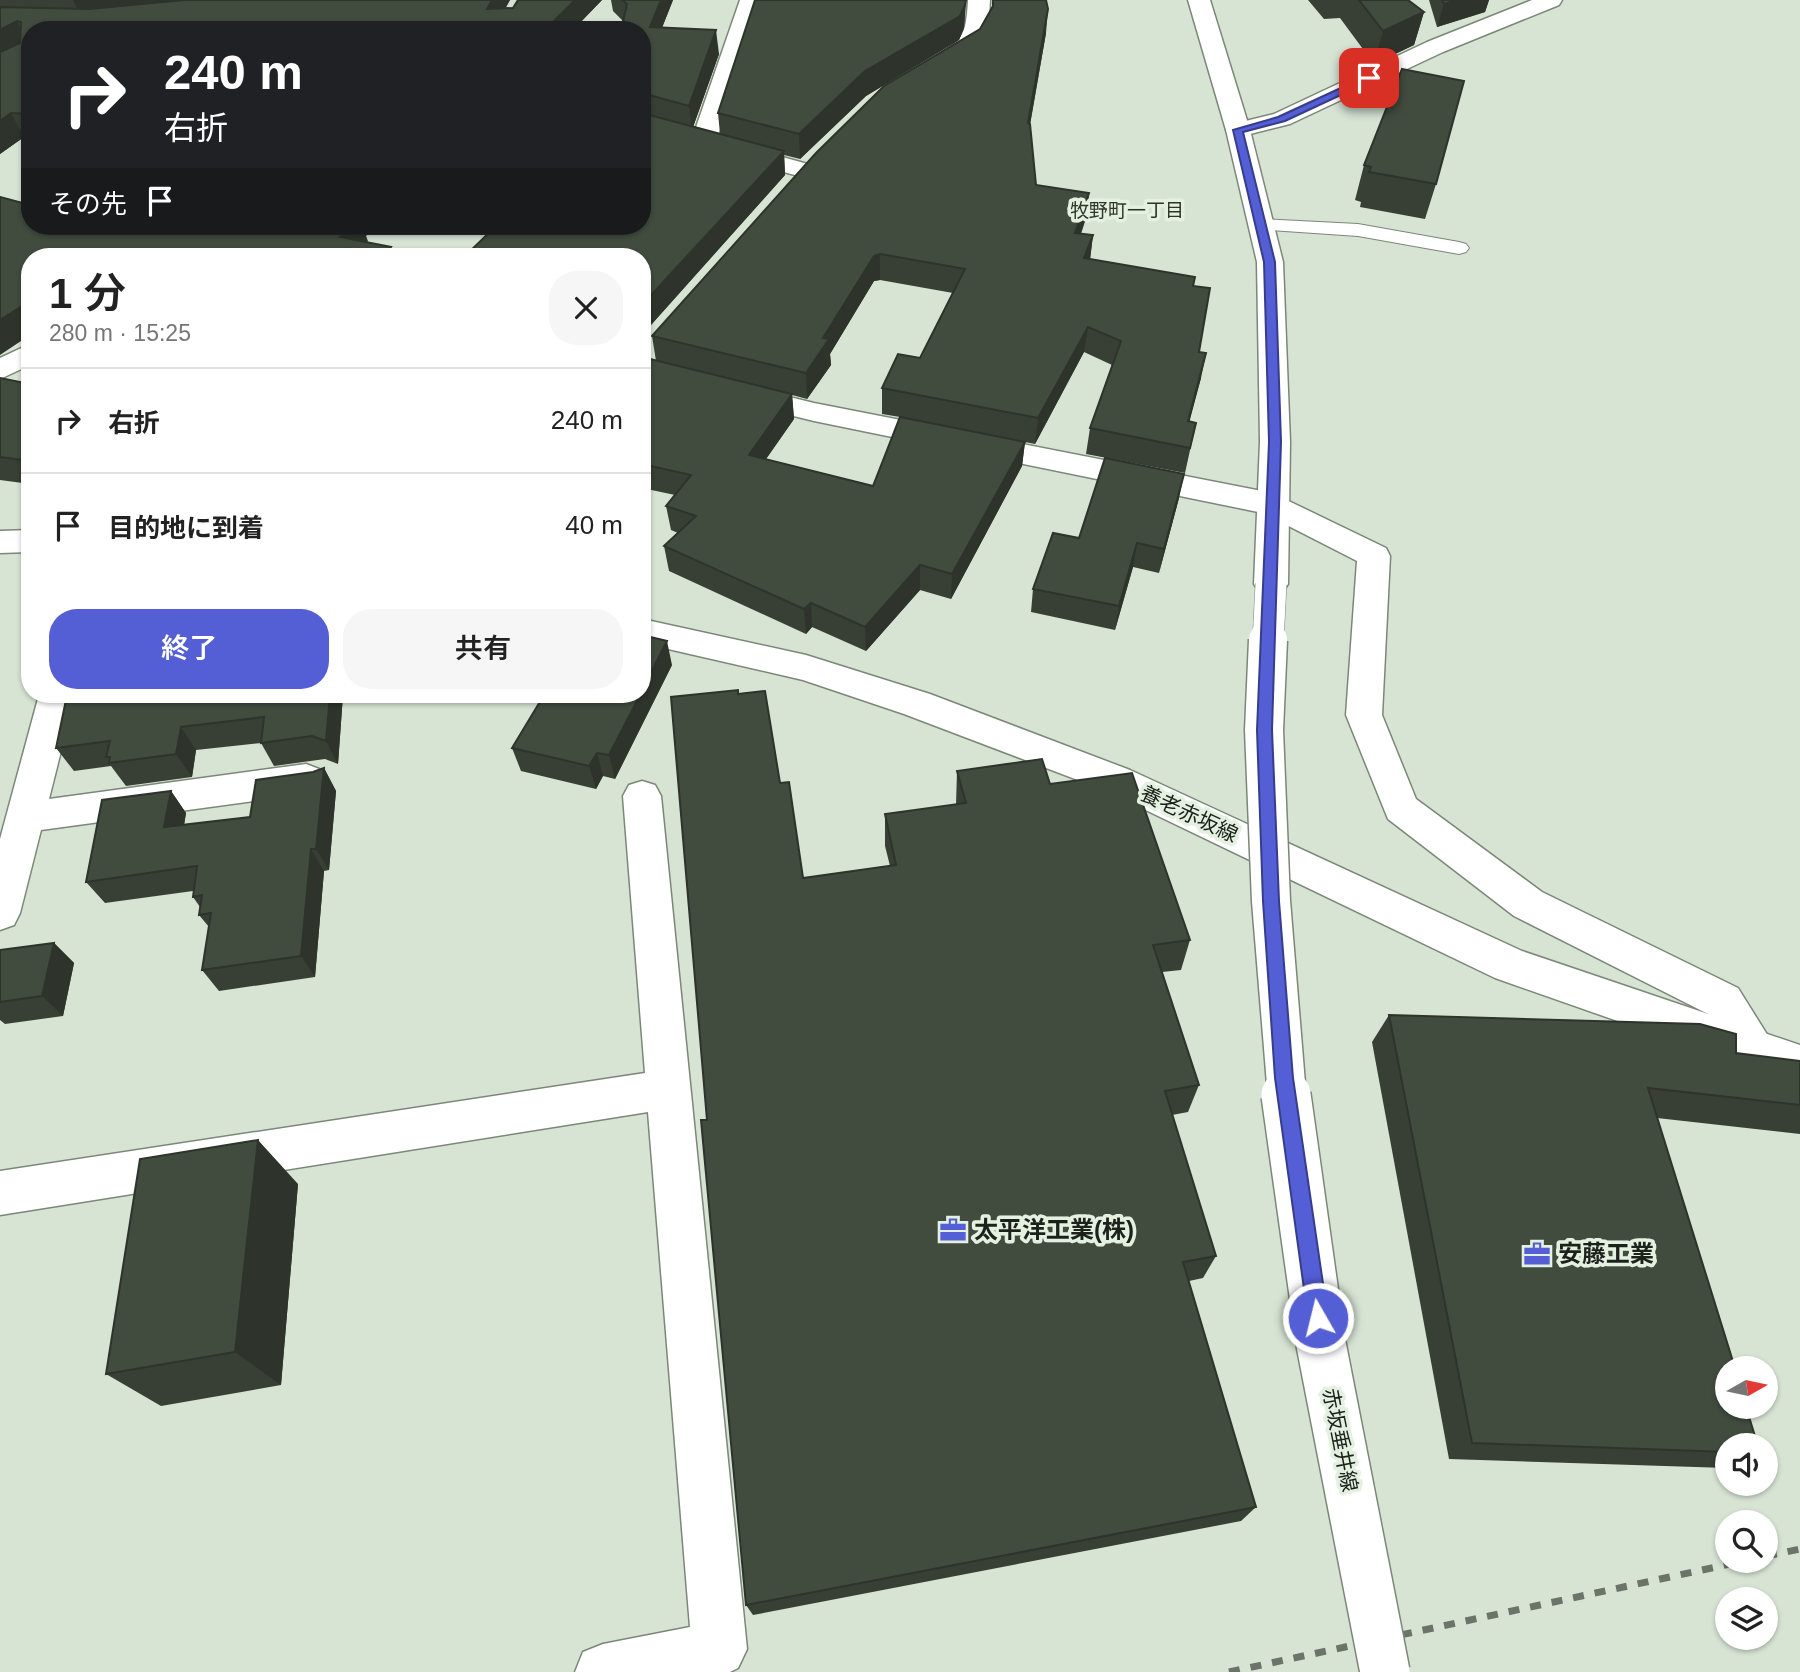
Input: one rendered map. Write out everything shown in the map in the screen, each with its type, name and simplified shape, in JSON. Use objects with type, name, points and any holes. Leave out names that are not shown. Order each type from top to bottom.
[{"type":"street","points":[[703,143],[751,0]]},
{"type":"street","points":[[923,74],[970,46],[978,29],[979,0]]},
{"type":"street","name":"赤坂垂井線","points":[[1199,0],[1238,130],[1270,262],[1275,442],[1264,730],[1271,901],[1284,1078],[1321,1344],[1385,1672]]},
{"type":"street","points":[[1238,130],[1282,119],[1435,47],[1552,0]]},
{"type":"street","points":[[1415,31],[1435,47]]},
{"type":"street","points":[[651,129],[806,171]]},
{"type":"street","points":[[788,192],[825,151]]},
{"type":"street","points":[[0,370],[21,358]]},
{"type":"street","points":[[651,360],[814,412],[1272,504],[1374,556],[1364,715],[1401,808],[1528,904],[1723,1001],[1757,1052]]},
{"type":"street","points":[[0,542],[21,541]]},
{"type":"street","name":"養老赤坂線","points":[[651,633],[806,668],[918,704],[1117,780],[1510,965],[1800,1065]]},
{"type":"street","points":[[0,913],[55,703]]},
{"type":"street","points":[[25,817],[325,777]]},
{"type":"street","points":[[603,1672],[719,1649],[642,796]]},
{"type":"street","points":[[0,1193],[669,1088]]},
{"type":"lane","points":[[1261,225],[1358,230],[1459,248]]},
{"type":"building","points":[[185,0],[492,0],[487,9],[513,8],[518,0],[575,0],[554,21],[17,21],[0,30],[0,7],[89,9]]},
{"type":"building","points":[[622,0],[661,0],[651,25],[651,21],[623,21],[627,4]]},
{"type":"building","points":[[755,0],[966,0],[960,16],[865,71],[799,134],[718,113]]},
{"type":"building","points":[[993,0],[1046,0],[1048,9],[1028,123],[1036,185],[1089,193],[1075,233],[1093,235],[1084,258],[1195,277],[1193,286],[1210,288],[1199,352],[1206,353],[1188,421],[1196,423],[1190,448],[1090,428],[1121,341],[1088,327],[1038,418],[882,388],[898,354],[920,358],[965,269],[880,254],[874,256],[823,338],[829,339],[806,373],[652,336],[816,153],[884,86],[980,29],[993,6]]},
{"type":"building","points":[[1359,0],[1408,0],[1424,12],[1383,31]]},
{"type":"building","points":[[21,22],[21,114],[11,113],[0,121],[0,52],[20,43]]},
{"type":"building","points":[[651,27],[716,30],[689,106],[651,95]]},
{"type":"building","points":[[1402,69],[1464,81],[1436,184],[1369,172],[1371,167],[1364,165]]},
{"type":"building","points":[[651,115],[784,151],[651,295],[651,248],[473,248],[487,235],[651,235]]},
{"type":"building","points":[[0,197],[21,203],[21,235],[342,235],[340,237],[391,247],[21,248],[21,307],[0,320]]},
{"type":"building","points":[[651,359],[792,394],[749,455],[873,486],[900,417],[1025,442],[952,574],[920,565],[865,627],[811,603],[804,609],[664,546],[696,516],[666,506],[691,475],[651,466]]},
{"type":"building","points":[[0,378],[21,382],[21,460],[0,457]]},
{"type":"building","points":[[1105,458],[1184,474],[1164,549],[1137,543],[1119,606],[1033,589],[1053,533],[1079,538]]},
{"type":"building","points":[[651,637],[667,641],[651,672]]},
{"type":"building","name":"太平洋工業(株)","points":[[738,690],[738,694],[765,691],[780,783],[789,782],[803,878],[896,865],[885,814],[966,803],[957,771],[1042,759],[1050,784],[1132,773],[1190,940],[1153,945],[1199,1085],[1165,1091],[1216,1256],[1183,1262],[1256,1507],[746,1605],[701,1120],[707,1120],[671,697]]},
{"type":"building","points":[[65,703],[329,703],[326,741],[312,736],[261,743],[264,717],[181,727],[176,754],[109,763],[110,757],[106,757],[110,741],[56,748]]},
{"type":"building","points":[[539,703],[636,703],[609,755],[597,753],[589,766],[512,748]]},
{"type":"building","points":[[324,768],[316,849],[311,849],[301,956],[202,970],[211,913],[199,915],[202,895],[193,897],[197,866],[86,882],[102,800],[171,791],[164,827],[250,817],[256,780]]},
{"type":"building","points":[[54,943],[42,996],[0,1002],[0,950]]},
{"type":"building","name":"安藤工業","points":[[1389,1015],[1700,1024],[1736,1034],[1736,1053],[1800,1061],[1800,1105],[1648,1088],[1731,1356],[1715,1356],[1715,1419],[1750,1419],[1754,1433],[1715,1433],[1715,1452],[1472,1443]]},
{"type":"building","points":[[258,1140],[235,1352],[106,1374],[140,1159]]},
{"type":"railway","points":[[1778,1554],[1800,1549]]},
{"type":"railway","points":[[1229,1672],[1715,1567]]},
{"type":"place","name":"太平洋工業(株)","points":[[953,1230]]},
{"type":"place","name":"安藤工業","points":[[1537,1254]]},
{"type":"district","name":"牧野町一丁目","points":[[1127,210]]},
{"type":"route","points":[[1318,1318],[1284,1078],[1271,901],[1264,730],[1275,442],[1270,262],[1238,130],[1282,119],[1369,78]]}]
